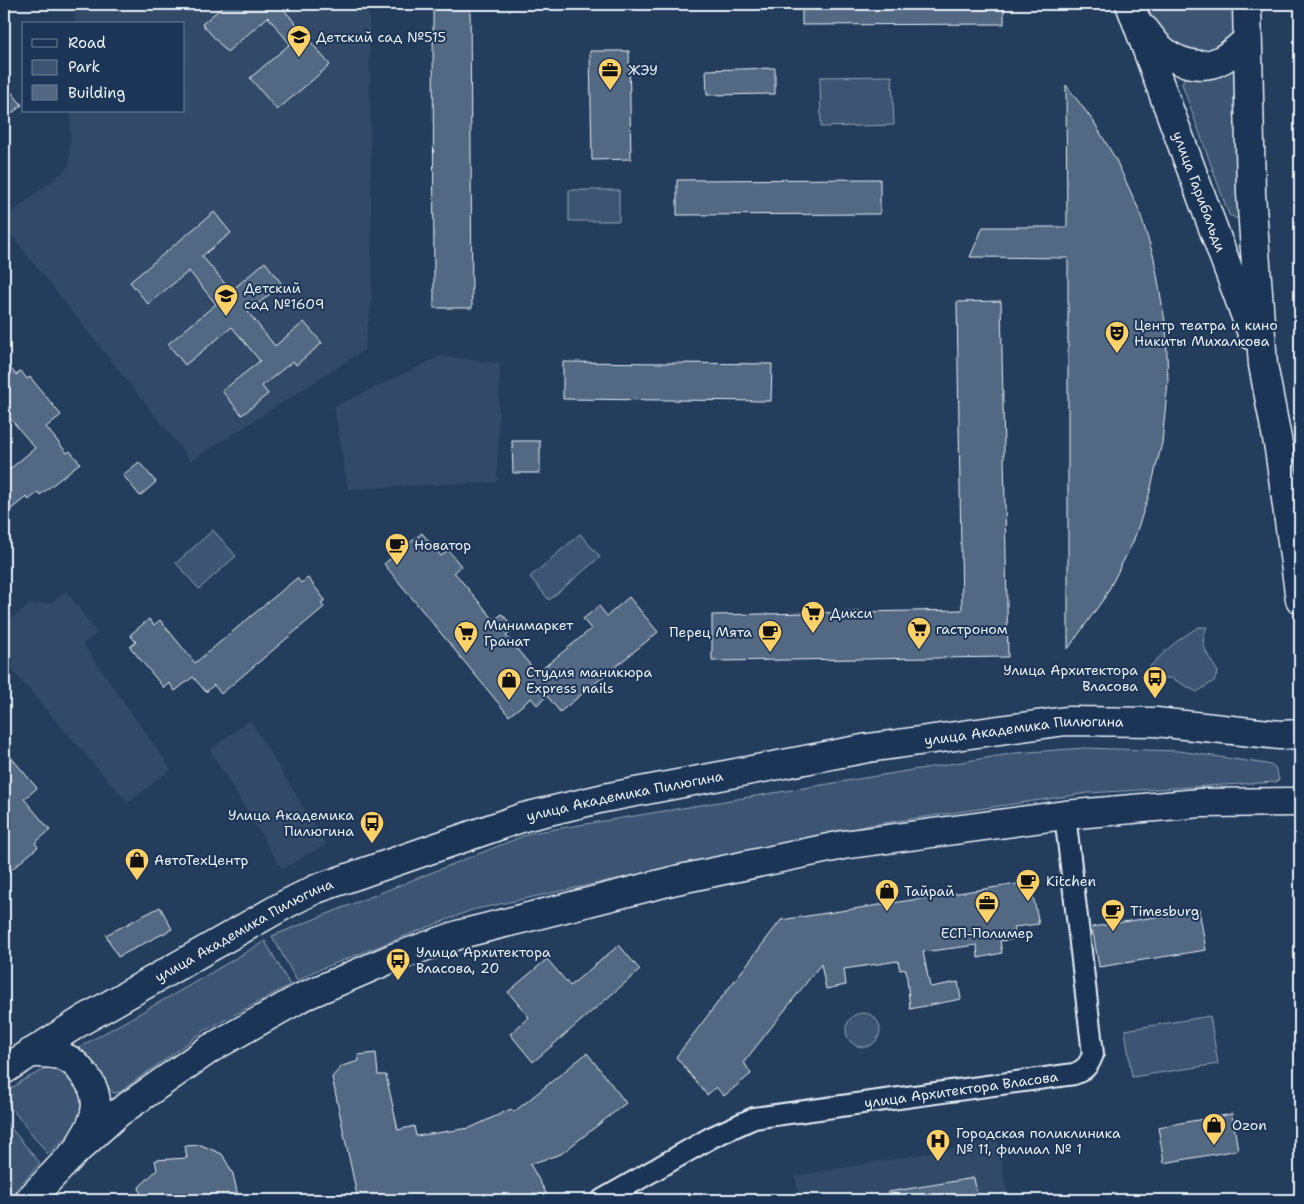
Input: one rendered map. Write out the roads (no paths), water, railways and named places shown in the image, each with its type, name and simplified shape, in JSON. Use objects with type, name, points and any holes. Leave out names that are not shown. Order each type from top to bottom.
[{"type":"street","name":"улица Гарибальди","points":[[1247,4],[1251,193],[1264,365],[1279,449],[1300,599]]},
{"type":"street","name":"улица Гарибальди","points":[[1133,11],[1160,48],[1174,60],[1196,65],[1217,63],[1233,53],[1247,40]]},
{"type":"street","name":"улица Гарибальди","points":[[1133,11],[1264,365]]},
{"type":"street","name":"улица Академика Пилюгина","points":[[4,1070],[83,1020],[301,896],[316,889],[524,817],[604,798],[840,753],[1066,721],[1156,722],[1280,735],[1300,734]]},
{"type":"street","points":[[29,1200],[74,1153],[118,1113],[233,1034],[302,997],[393,958],[461,934],[676,880],[843,845],[1065,815],[1200,803],[1300,802]]},
{"type":"street","name":"улица Архитектора Власова","points":[[602,1200],[712,1137],[754,1118],[1074,1074],[1083,1070],[1090,1064],[1093,1054],[1065,815]]},
{"type":"street","points":[[30,1053],[65,1057],[77,1065],[92,1082],[96,1096],[96,1110],[90,1129],[74,1153]]},
{"type":"place","name":"Детский сад №515","points":[[299,58]]},
{"type":"place","name":"ЖЭУ","points":[[610,91]]},
{"type":"place","name":"Детский сад №1609","points":[[226,317]]},
{"type":"place","name":"Центр театра и кино Никиты Михалкова","points":[[1117,354]]},
{"type":"place","name":"Новатор","points":[[397,566]]},
{"type":"place","name":"Дикси","points":[[813,634]]},
{"type":"place","name":"гастроном","points":[[919,650]]},
{"type":"place","name":"Перец Мята","points":[[770,653]]},
{"type":"place","name":"Минимаркет Гранат","points":[[466,654]]},
{"type":"place","name":"Улица Архитектора Власова","points":[[1155,699]]},
{"type":"place","name":"Студия маникюра Express nails","points":[[509,701]]},
{"type":"place","name":"Улица Академика Пилюгина","points":[[372,844]]},
{"type":"place","name":"АвтоТехЦентр","points":[[137,881]]},
{"type":"place","name":"Kitchen","points":[[1028,902]]},
{"type":"place","name":"Тайрай","points":[[887,912]]},
{"type":"place","name":"ЕСП-Полимер","points":[[987,924]]},
{"type":"place","name":"Timesburg","points":[[1113,932]]},
{"type":"place","name":"Улица Архитектора Власова, 20","points":[[398,981]]},
{"type":"place","name":"Ozon","points":[[1214,1146]]},
{"type":"place","name":"Городская поликлиника № 11, филиал № 1","points":[[938,1162]]}]
